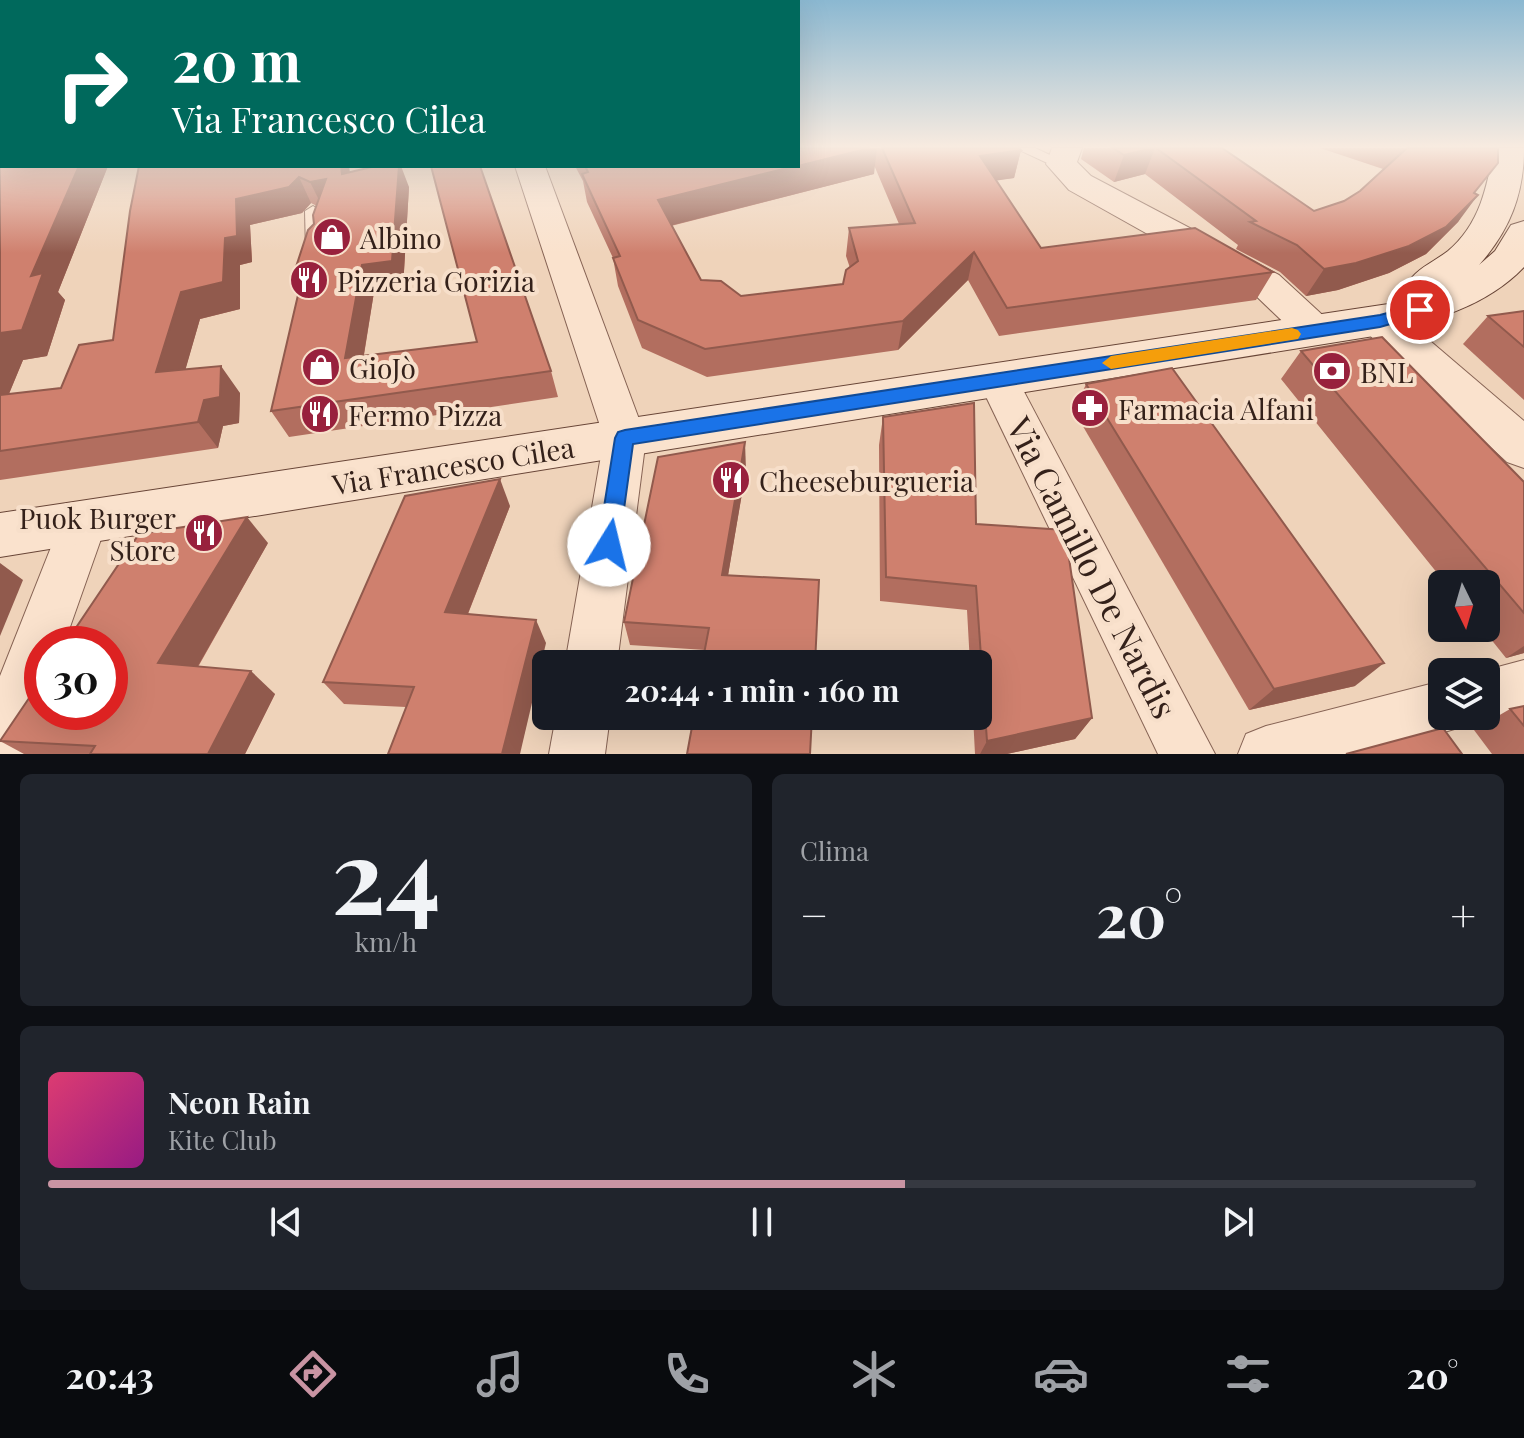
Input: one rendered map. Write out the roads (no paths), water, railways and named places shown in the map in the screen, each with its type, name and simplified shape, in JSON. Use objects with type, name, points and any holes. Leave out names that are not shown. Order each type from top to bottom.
[{"type":"main road","points":[[1507,183],[1495,219],[1474,249],[1442,276],[1395,302],[1380,321],[1524,449]]},
{"type":"main road","name":"Via Francesco Cilea","points":[[0,535],[1380,321],[1420,310],[1475,285],[1510,259],[1524,233]]},
{"type":"street","points":[[536,183],[625,438],[593,650]]},
{"type":"street","points":[[1080,183],[1266,284],[1316,331]]},
{"type":"street","name":"Via Camillo De Nardis","points":[[998,380],[1187,754]]},
{"type":"street","points":[[0,747],[84,522]]},
{"type":"street","points":[[1500,692],[1524,686]]},
{"type":"street","points":[[1266,754],[1428,712]]},
{"type":"street","points":[[577,754],[581,730]]},
{"type":"lane","points":[[313,211],[315,251]]},
{"type":"place","name":"Albino","points":[[332,237]]},
{"type":"place","name":"Pizzeria Gorizia","points":[[309,280]]},
{"type":"place","name":"GioJò","points":[[321,367]]},
{"type":"place","name":"BNL","points":[[1332,371]]},
{"type":"place","name":"Farmacia Alfani","points":[[1090,408]]},
{"type":"place","name":"Fermo Pizza","points":[[320,414]]},
{"type":"place","name":"Cheeseburgueria","points":[[731,480]]},
{"type":"place","name":"Puok Burger Store","points":[[204,533]]}]
